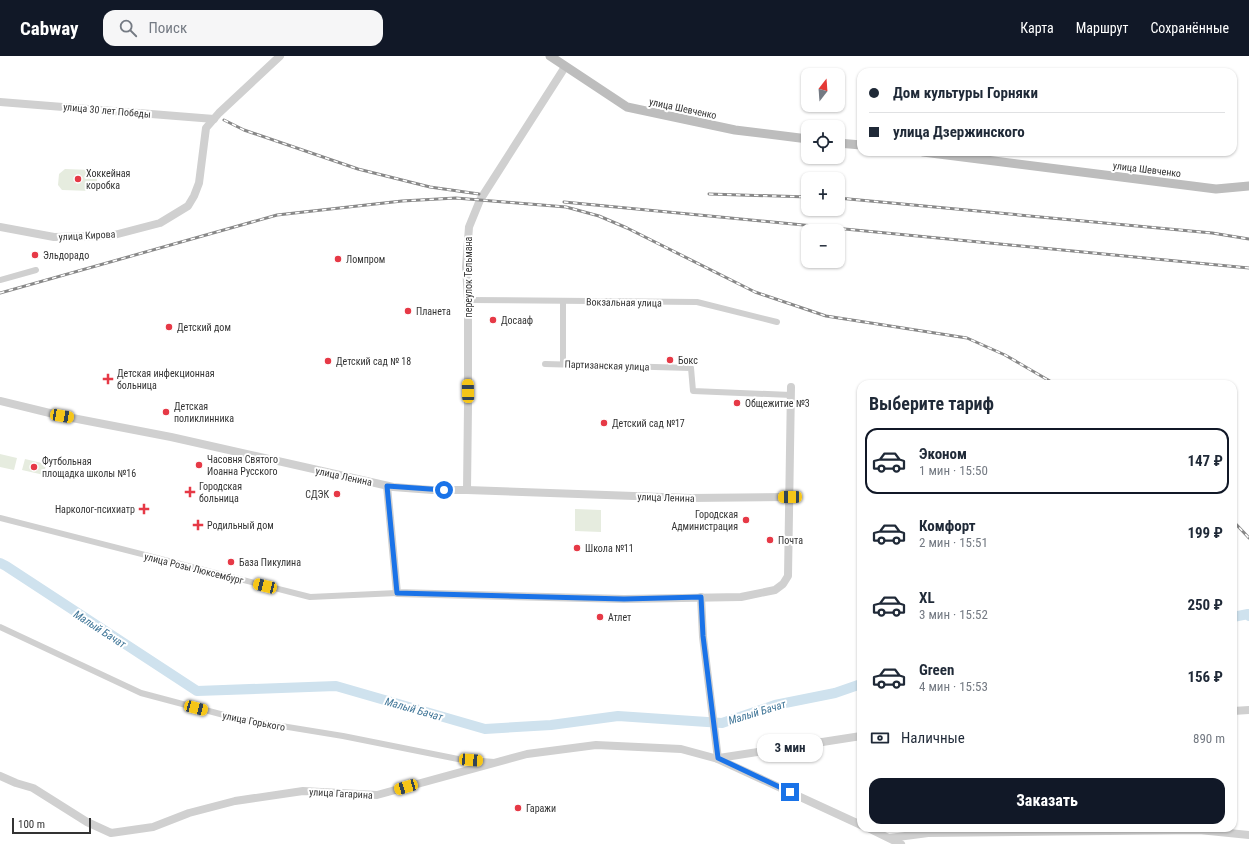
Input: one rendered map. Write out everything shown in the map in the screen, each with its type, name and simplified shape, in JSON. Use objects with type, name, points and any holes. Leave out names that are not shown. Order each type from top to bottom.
[{"type":"main road","name":"улица Шевченко","points":[[550,56],[627,108],[735,130],[801,138]]},
{"type":"main road","points":[[845,143],[857,144]]},
{"type":"main road","name":"улица Шевченко","points":[[955,156],[1216,189],[1249,186]]},
{"type":"street","name":"улица Кирова","points":[[0,226],[54,237],[114,235],[160,222],[188,206],[199,183],[206,128],[280,56]]},
{"type":"street","name":"переулок Тельмана","points":[[466,490],[468,300],[466,267],[469,227],[480,200],[565,67]]},
{"type":"street","name":"улица 30 лет Победы","points":[[0,102],[217,116]]},
{"type":"street","points":[[0,280],[36,270]]},
{"type":"street","name":"Вокзальная улица","points":[[468,300],[697,302],[777,322]]},
{"type":"street","points":[[563,301],[563,364]]},
{"type":"street","name":"Партизанская улица","points":[[545,364],[692,368],[693,392],[791,391]]},
{"type":"street","points":[[790,497],[791,391]]},
{"type":"street","name":"улица Ленина","points":[[0,401],[62,416],[172,437],[387,486],[432,490],[694,498],[790,497]]},
{"type":"street","points":[[387,486],[397,593]]},
{"type":"street","name":"улица Розы Люксембург","points":[[0,518],[310,597],[397,593],[624,599],[740,597],[775,590],[783,584],[788,576],[790,497]]},
{"type":"street","points":[[701,597],[703,636],[718,758]]},
{"type":"street","name":"улица Горького","points":[[0,627],[148,695],[238,719],[343,736],[458,759],[498,762]]},
{"type":"street","points":[[1237,711],[1249,710]]},
{"type":"street","points":[[718,758],[857,737]]},
{"type":"street","name":"улица Гагарина","points":[[0,776],[33,788],[87,822],[110,833],[153,827],[189,813],[235,801],[303,791],[377,795],[527,754],[596,745],[681,749],[718,758]]},
{"type":"street","points":[[718,758],[857,823]]},
{"type":"street","points":[[877,832],[901,844]]},
{"type":"street","points":[[890,838],[928,834],[1064,832]]},
{"type":"street","points":[[1219,832],[1249,835]]},
{"type":"shaded area","name":"Хоккейная коробка","points":[[65,169],[91,170],[97,174],[97,188],[91,191],[62,190],[58,185],[59,174]]},
{"type":"shaded area","points":[[0,454],[17,458],[14,470],[0,467]]},
{"type":"shaded area","name":"Футбольная площадка школы №16","points":[[25,459],[46,464],[44,475],[22,470]]},
{"type":"shaded area","points":[[575,509],[601,510],[601,532],[575,531]]},
{"type":"waterway","name":"Малый Бачат","points":[[0,563],[197,691],[336,686],[485,729],[551,725],[618,716],[722,723],[775,705],[835,693],[857,685]]},
{"type":"waterway","name":"Малый Бачат","points":[[1237,616],[1248,614],[1249,616]]},
{"type":"railway","points":[[224,120],[244,130],[358,169],[430,187],[479,194]]},
{"type":"railway","points":[[709,194],[801,197]]},
{"type":"railway","points":[[0,293],[277,215],[402,201],[456,198],[566,207],[599,216],[627,228],[755,292],[826,316],[967,338],[1005,355],[1048,380]]},
{"type":"railway","points":[[845,199],[1212,233],[1249,239]]},
{"type":"railway","points":[[564,202],[1249,268]]},
{"type":"railway","points":[[1237,525],[1249,538]]},
{"type":"place","name":"Хоккейная коробка","points":[[78,179]]},
{"type":"place","name":"Эльдорадо","points":[[35,255]]},
{"type":"place","name":"Ломпром","points":[[338,259]]},
{"type":"place","name":"Планета","points":[[408,311]]},
{"type":"place","name":"Досааф","points":[[493,320]]},
{"type":"place","name":"Детский дом","points":[[169,327]]},
{"type":"place","name":"Бокс","points":[[670,360]]},
{"type":"place","name":"Детский сад № 18","points":[[328,361]]},
{"type":"place","name":"Детская инфекционная больница","points":[[108,379]]},
{"type":"place","name":"Общежитие №3","points":[[737,403]]},
{"type":"place","name":"Детская поликлинника","points":[[166,412]]},
{"type":"place","name":"Детский сад №17","points":[[604,423]]},
{"type":"place","name":"Часовня Святого Иоанна Русского","points":[[199,465]]},
{"type":"place","name":"Футбольная площадка школы №16","points":[[34,467]]},
{"type":"place","name":"Городская больница","points":[[190,492]]},
{"type":"place","name":"СДЭК","points":[[337,494]]},
{"type":"place","name":"Нарколог-психиатр","points":[[144,509]]},
{"type":"place","name":"Городская Администрация","points":[[746,520]]},
{"type":"place","name":"Родильный дом","points":[[198,525]]},
{"type":"place","name":"Почта","points":[[770,540]]},
{"type":"place","name":"Школа №11","points":[[577,548]]},
{"type":"place","name":"База Пикулина","points":[[231,562]]},
{"type":"place","name":"Атлет","points":[[600,617]]},
{"type":"place","name":"Гаражи","points":[[518,808]]},
{"type":"route","points":[[444,490],[387,486],[397,593],[624,599],[701,597],[703,636],[718,758],[790,792]]}]
